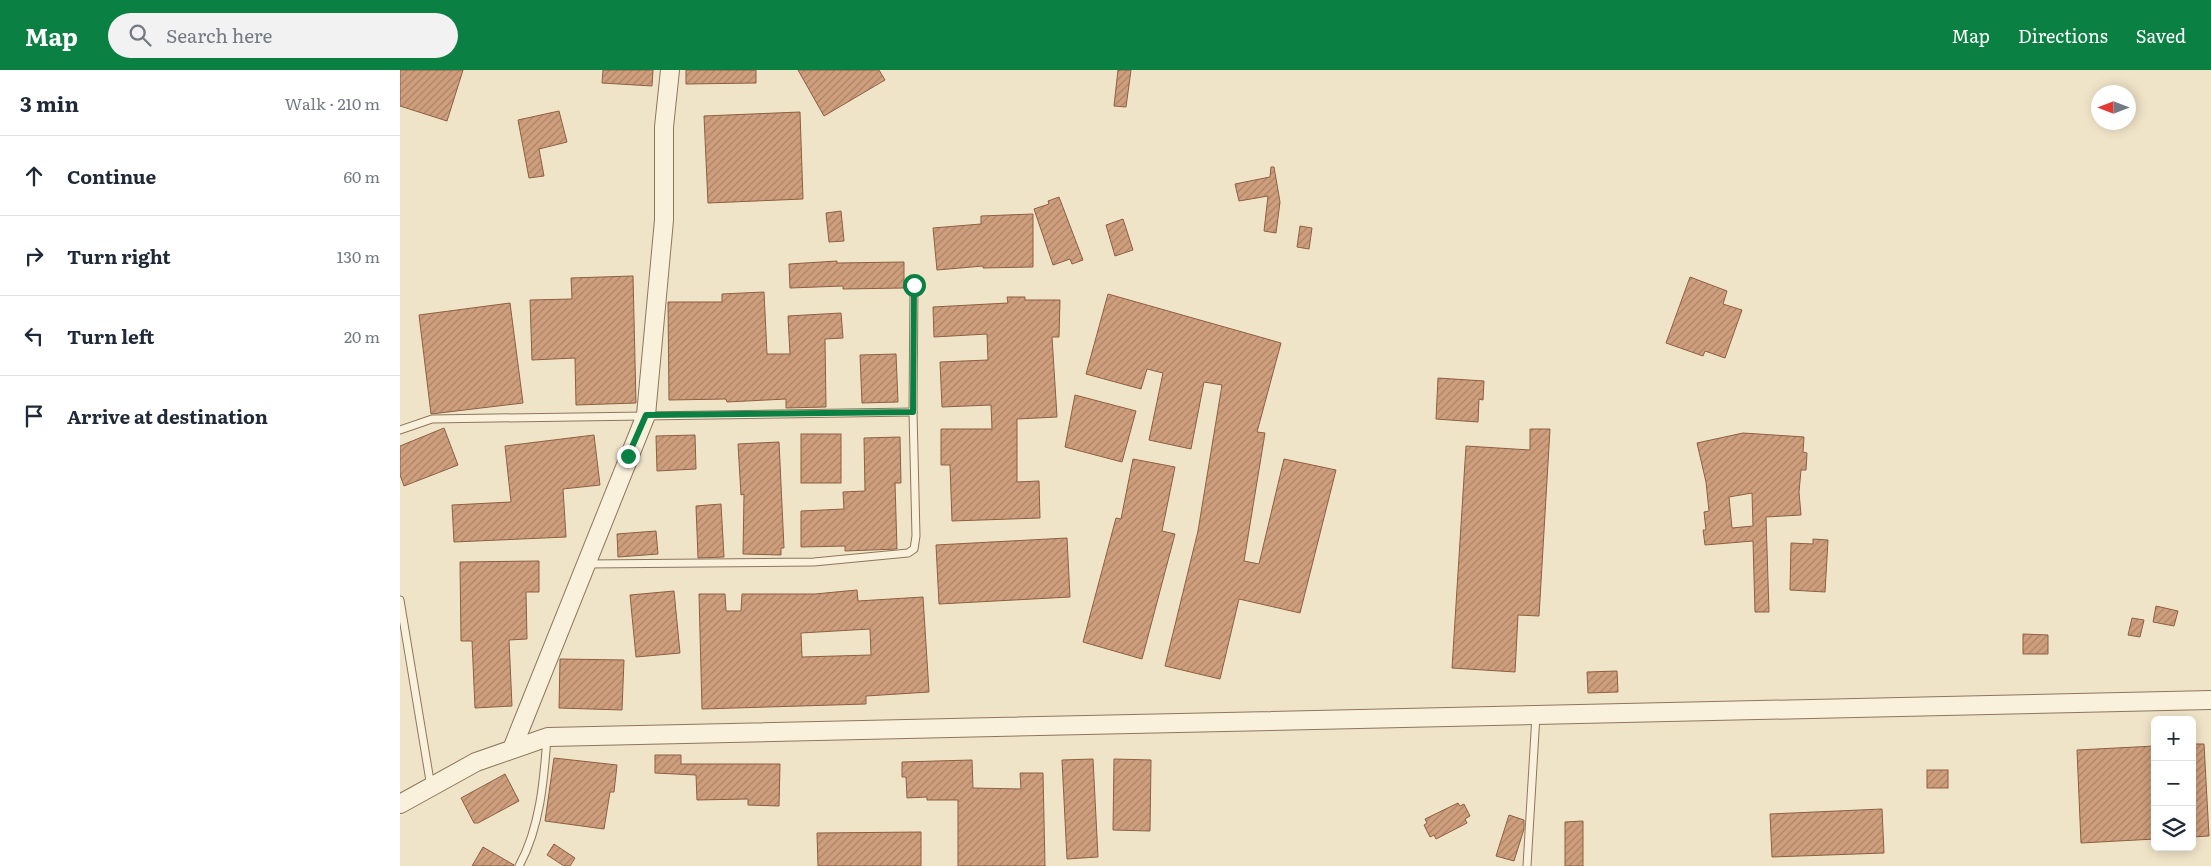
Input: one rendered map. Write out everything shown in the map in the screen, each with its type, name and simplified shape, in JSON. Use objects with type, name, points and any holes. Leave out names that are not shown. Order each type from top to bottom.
[{"type":"street","points":[[512,749],[646,415],[664,220],[664,126],[670,70]]},
{"type":"street","points":[[400,804],[476,762],[548,737],[2211,700]]},
{"type":"lane","points":[[585,564],[814,562],[908,553],[914,549],[916,536],[913,412],[914,285]]},
{"type":"lane","points":[[400,430],[432,419],[913,412]]},
{"type":"lane","points":[[400,600],[431,787]]},
{"type":"lane","points":[[1527,866],[1536,715]]},
{"type":"lane","points":[[519,866],[528,849],[544,781],[548,737]]},
{"type":"building","points":[[400,70],[463,70],[447,121],[400,106]]},
{"type":"building","points":[[603,70],[653,70],[652,86],[602,83]]},
{"type":"building","points":[[686,70],[756,70],[756,83],[686,84]]},
{"type":"building","points":[[798,70],[879,70],[885,80],[824,116]]},
{"type":"building","points":[[1118,70],[1131,70],[1126,107],[1114,106]]},
{"type":"building","points":[[559,111],[567,142],[539,149],[544,176],[529,178],[518,120]]},
{"type":"building","points":[[800,112],[803,199],[708,203],[704,116]]},
{"type":"building","points":[[1271,167],[1274,167],[1280,202],[1276,233],[1264,231],[1268,196],[1239,201],[1235,184],[1270,177]]},
{"type":"building","points":[[1059,197],[1083,260],[1072,264],[1070,259],[1053,265],[1034,209],[1049,204],[1048,201]]},
{"type":"building","points":[[841,211],[844,241],[829,242],[826,213]]},
{"type":"building","points":[[1033,214],[1033,267],[983,268],[983,266],[937,270],[933,228],[981,224],[981,216]]},
{"type":"building","points":[[1123,219],[1133,250],[1115,256],[1106,225]]},
{"type":"building","points":[[1300,226],[1312,228],[1309,249],[1297,247]]},
{"type":"building","points":[[837,261],[837,263],[904,262],[904,288],[843,289],[843,286],[790,288],[789,264]]},
{"type":"building","points":[[633,276],[636,403],[576,405],[575,358],[532,360],[530,300],[572,299],[571,278]]},
{"type":"building","points":[[1690,277],[1727,291],[1723,304],[1742,310],[1725,358],[1705,351],[1703,356],[1666,343]]},
{"type":"building","points":[[764,292],[767,354],[790,354],[788,316],[841,313],[843,338],[825,339],[826,407],[786,408],[786,399],[727,402],[726,399],[669,400],[668,302],[722,302],[722,294]]},
{"type":"building","points":[[1108,294],[1281,343],[1257,432],[1265,433],[1244,561],[1259,564],[1284,459],[1336,470],[1300,613],[1239,599],[1220,679],[1165,666],[1198,531],[1222,385],[1204,382],[1191,449],[1149,440],[1163,373],[1147,369],[1141,389],[1086,374]]},
{"type":"building","points":[[1007,297],[1025,297],[1025,300],[1060,300],[1059,337],[1052,337],[1057,417],[1017,419],[1017,482],[1039,481],[1040,518],[952,521],[950,465],[941,465],[941,429],[992,429],[991,405],[942,407],[940,362],[988,360],[987,334],[934,337],[933,307],[1008,303]]},
{"type":"building","points":[[510,303],[523,403],[431,414],[419,315]]},
{"type":"building","points":[[896,354],[898,402],[862,403],[860,355]]},
{"type":"building","points":[[1438,378],[1484,381],[1483,400],[1479,399],[1478,422],[1436,419]]},
{"type":"building","points":[[1075,395],[1136,411],[1122,462],[1065,447]]},
{"type":"building","points":[[444,428],[458,465],[404,486],[400,475],[400,446]]},
{"type":"building","points":[[1530,429],[1550,429],[1539,616],[1518,615],[1515,672],[1452,668],[1466,446],[1530,450]]},
{"type":"building","points":[[1743,433],[1804,437],[1803,452],[1807,453],[1806,470],[1801,470],[1799,492],[1801,515],[1766,517],[1769,612],[1755,612],[1753,541],[1705,545],[1703,530],[1706,530],[1704,512],[1709,511],[1706,482],[1697,443]],"holes":[[[1752,493],[1753,526],[1732,528],[1729,497]]]},
{"type":"building","points":[[801,434],[841,434],[841,483],[801,483]]},
{"type":"building","points":[[594,435],[600,485],[563,489],[566,537],[454,542],[452,505],[511,502],[505,446]]},
{"type":"building","points":[[695,435],[696,469],[657,471],[656,436]]},
{"type":"building","points":[[900,437],[901,483],[895,483],[897,549],[845,551],[845,546],[801,547],[801,511],[844,509],[843,492],[865,491],[864,438]]},
{"type":"building","points":[[779,442],[784,548],[781,548],[781,555],[743,554],[744,494],[741,495],[738,444]]},
{"type":"building","points":[[1133,459],[1175,467],[1162,531],[1175,534],[1142,659],[1083,642],[1116,518],[1121,519]]},
{"type":"building","points":[[721,504],[724,557],[698,558],[696,506]]},
{"type":"building","points":[[656,531],[658,554],[618,557],[617,534]]},
{"type":"building","points":[[1067,538],[1070,597],[939,604],[936,545]]},
{"type":"building","points":[[1813,539],[1828,540],[1825,592],[1790,590],[1791,543],[1813,544]]},
{"type":"building","points":[[539,561],[539,592],[526,592],[527,639],[509,640],[512,706],[475,708],[472,641],[461,641],[460,562]]},
{"type":"building","points":[[857,590],[858,601],[923,597],[929,692],[866,696],[866,704],[702,709],[699,594],[725,594],[726,611],[741,611],[742,594],[815,594]],"holes":[[[870,629],[871,655],[802,657],[801,633]]]},
{"type":"building","points":[[674,591],[680,653],[636,657],[630,595]]},
{"type":"building","points":[[2156,606],[2178,611],[2174,626],[2153,622]]},
{"type":"building","points":[[2132,618],[2144,620],[2140,637],[2128,635]]},
{"type":"building","points":[[2023,634],[2048,635],[2048,654],[2023,654]]},
{"type":"building","points":[[560,659],[624,660],[622,710],[559,708]]},
{"type":"building","points":[[1617,671],[1618,692],[1588,693],[1587,672]]},
{"type":"building","points":[[2196,744],[2204,744],[2209,836],[2196,837]]},
{"type":"building","points":[[2151,746],[2151,839],[2081,843],[2077,750]]},
{"type":"building","points":[[655,755],[681,755],[681,764],[780,764],[779,806],[748,805],[748,799],[697,800],[696,775],[655,773]]},
{"type":"building","points":[[554,758],[617,765],[614,792],[610,792],[604,829],[545,821]]},
{"type":"building","points":[[1093,759],[1098,857],[1067,859],[1062,760]]},
{"type":"building","points":[[1114,759],[1151,760],[1150,831],[1113,830]]},
{"type":"building","points":[[972,760],[973,788],[1021,789],[1020,773],[1043,773],[1045,866],[958,866],[958,800],[927,800],[927,797],[907,798],[906,777],[902,777],[902,762]]},
{"type":"building","points":[[1927,770],[1948,770],[1948,788],[1927,788]]},
{"type":"building","points":[[505,774],[519,801],[478,823],[474,823],[461,798]]},
{"type":"building","points":[[1458,803],[1460,806],[1464,804],[1470,816],[1465,819],[1467,823],[1436,839],[1434,835],[1430,837],[1424,825],[1427,823],[1425,819]]},
{"type":"building","points":[[1882,809],[1884,853],[1772,857],[1770,814]]},
{"type":"building","points":[[1509,815],[1524,820],[1524,829],[1514,861],[1496,856]]},
{"type":"building","points":[[1583,821],[1583,866],[1565,866],[1565,822]]},
{"type":"building","points":[[921,832],[921,866],[818,866],[817,833]]},
{"type":"building","points":[[554,844],[575,858],[570,866],[564,866],[547,855]]},
{"type":"building","points":[[483,847],[514,865],[514,866],[472,866]]},
{"type":"route","points":[[628,456],[646,415],[913,412],[914,285]]}]
